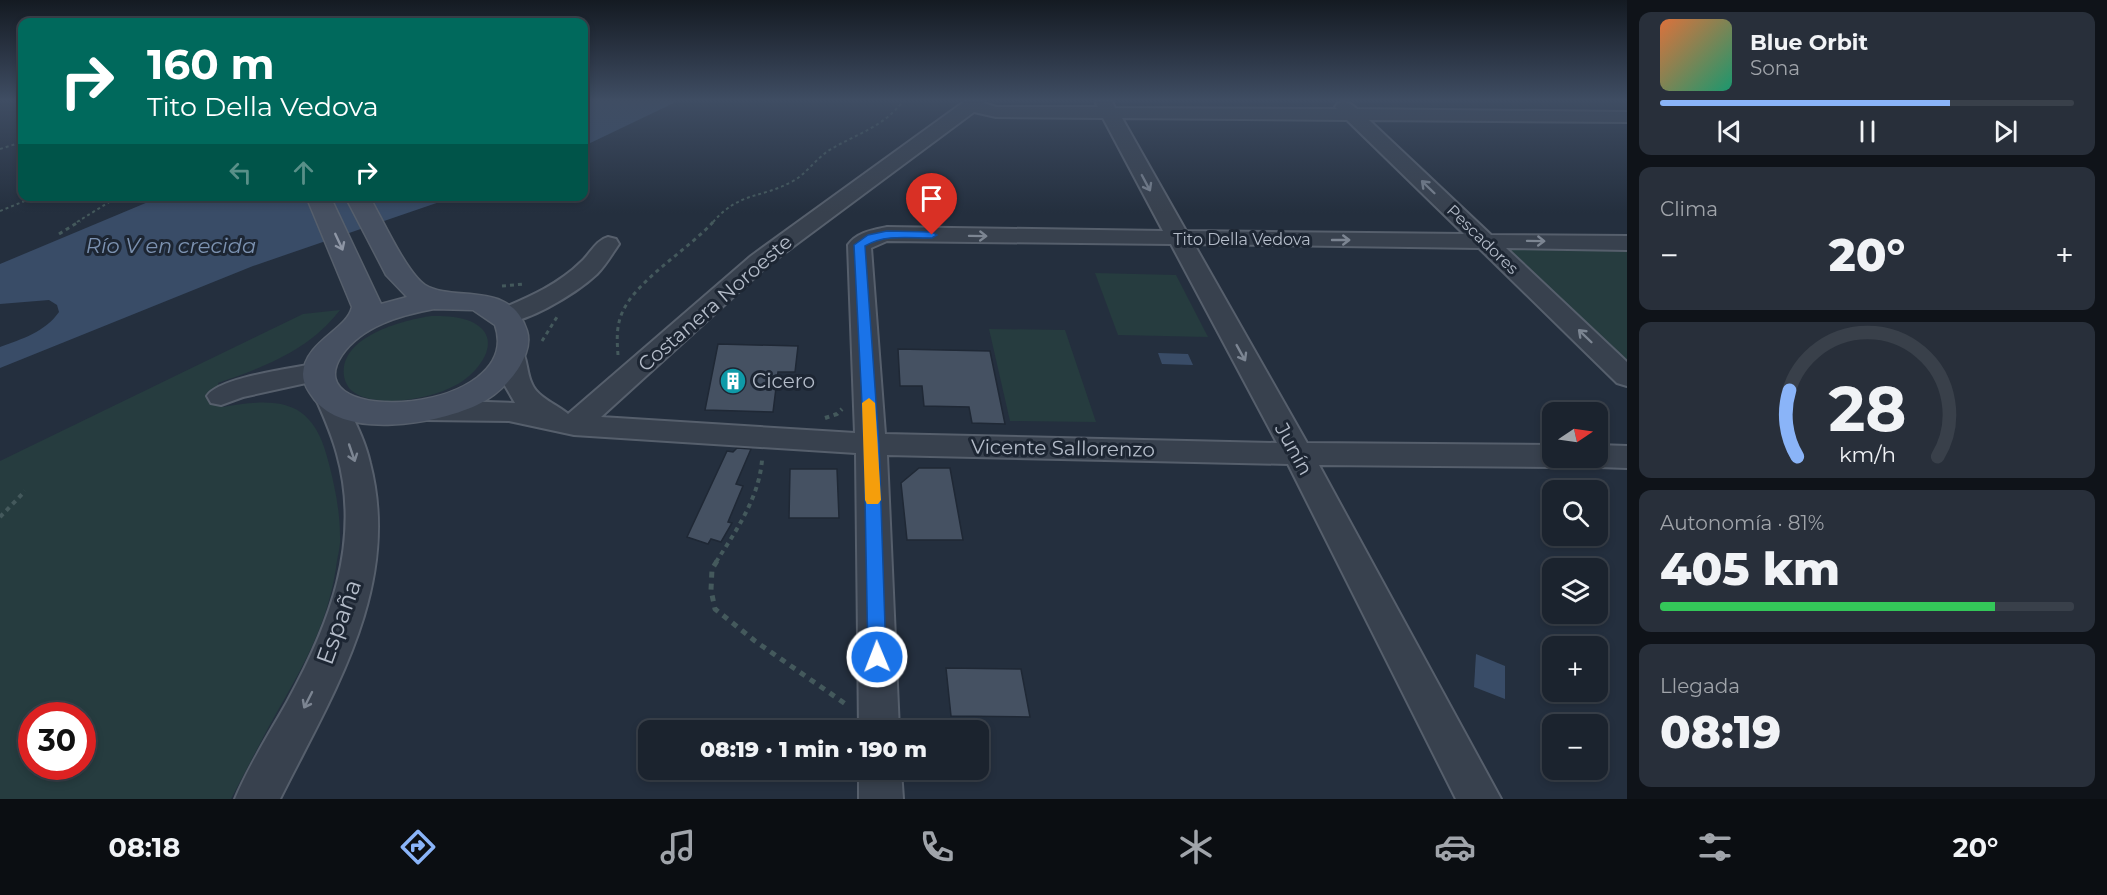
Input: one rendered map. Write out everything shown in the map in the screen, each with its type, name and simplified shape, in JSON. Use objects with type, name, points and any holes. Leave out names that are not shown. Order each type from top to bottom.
[{"type":"street","name":"Costanera Noroeste","points":[[574,425],[759,261],[928,138]]},
{"type":"street","name":"Junín","points":[[1123,138],[1298,453],[1479,799]]},
{"type":"street","name":"Pescadores","points":[[1377,138],[1627,377]]},
{"type":"street","points":[[320,201],[360,287],[367,307],[364,322]]},
{"type":"street","points":[[360,201],[400,275],[414,290],[434,300]]},
{"type":"street","name":"Tito Della Vedova","points":[[872,444],[859,245],[872,237],[887,234],[1627,243]]},
{"type":"street","points":[[504,317],[538,302],[566,285],[602,255],[608,244]]},
{"type":"street","points":[[221,396],[236,390],[324,385],[354,409],[377,414],[400,415],[426,410],[456,401],[492,380],[511,353],[514,341],[509,322],[492,308],[472,302],[434,300],[389,311],[364,322],[335,344],[324,358],[324,385]]},
{"type":"street","name":"Vicente Sallorenzo","points":[[511,353],[515,380],[522,395],[538,407],[574,425]]},
{"type":"street","name":"España","points":[[257,799],[314,688],[348,613],[361,557],[361,502],[355,462],[324,385]]},
{"type":"street","name":"Vicente Sallorenzo","points":[[426,410],[509,411],[574,425],[872,444],[1542,456]]},
{"type":"street","points":[[872,444],[879,720]]},
{"type":"street","points":[[1608,456],[1627,457]]},
{"type":"street","points":[[880,780],[881,799]]},
{"type":"path","points":[[624,383],[616,343],[619,316],[637,289],[702,235],[714,218],[726,208],[741,199],[794,180],[827,152],[854,138]]},
{"type":"path","points":[[0,149],[18,143]]},
{"type":"path","points":[[0,211],[25,201]]},
{"type":"path","points":[[59,234],[111,201]]},
{"type":"path","points":[[492,287],[547,280],[579,291],[574,302],[560,313],[544,335],[541,345]]},
{"type":"path","points":[[823,418],[837,414],[845,406]]},
{"type":"path","points":[[765,437],[761,475],[746,516],[712,569],[711,590],[716,609],[755,641],[866,720]]},
{"type":"path","points":[[0,517],[24,491]]},
{"type":"green space","points":[[1502,248],[1627,249],[1627,367]]},
{"type":"green space","points":[[1095,273],[1176,275],[1208,337],[1118,335]]},
{"type":"green space","points":[[340,310],[328,324],[300,347],[269,363],[218,383],[223,407],[243,404],[278,404],[292,407],[314,426],[329,464],[340,527],[339,548],[331,591],[318,633],[231,799],[0,799],[0,461],[303,314]]},
{"type":"green space","points":[[431,316],[467,320],[479,326],[486,334],[488,342],[486,352],[482,361],[467,378],[434,394],[401,400],[369,399],[349,388],[344,377],[344,366],[348,355],[356,345],[380,330]]},
{"type":"green space","points":[[989,329],[1065,330],[1096,422],[1010,421]]},
{"type":"water","points":[[588,138],[600,138],[588,144]]},
{"type":"water","name":"Río V en crecida","points":[[150,201],[442,201],[253,266],[0,368],[0,347],[40,330],[59,312],[57,305],[49,300],[0,304],[0,264]]},
{"type":"water","points":[[1158,353],[1188,354],[1193,365],[1162,364]]},
{"type":"water","points":[[1476,654],[1505,666],[1505,699],[1474,687]]},
{"type":"building","name":"Cicero","points":[[718,344],[798,346],[795,372],[778,372],[773,412],[705,410]]},
{"type":"building","points":[[898,349],[990,351],[1005,424],[972,423],[969,407],[924,406],[922,386],[900,386]]},
{"type":"building","points":[[737,448],[751,449],[736,484],[743,486],[728,522],[732,523],[721,542],[711,539],[708,544],[687,537],[727,451],[733,452]]},
{"type":"building","points":[[919,468],[950,468],[963,540],[907,540],[901,483]]},
{"type":"building","points":[[790,469],[837,469],[839,518],[789,518]]},
{"type":"building","points":[[946,668],[1021,669],[1030,717],[951,716]]},
{"type":"slow traffic","points":[[869,403],[873,500]]},
{"type":"place","name":"Cicero","points":[[733,381]]},
{"type":"route","points":[[877,657],[872,444],[859,245],[872,237],[887,234],[932,235]]}]
